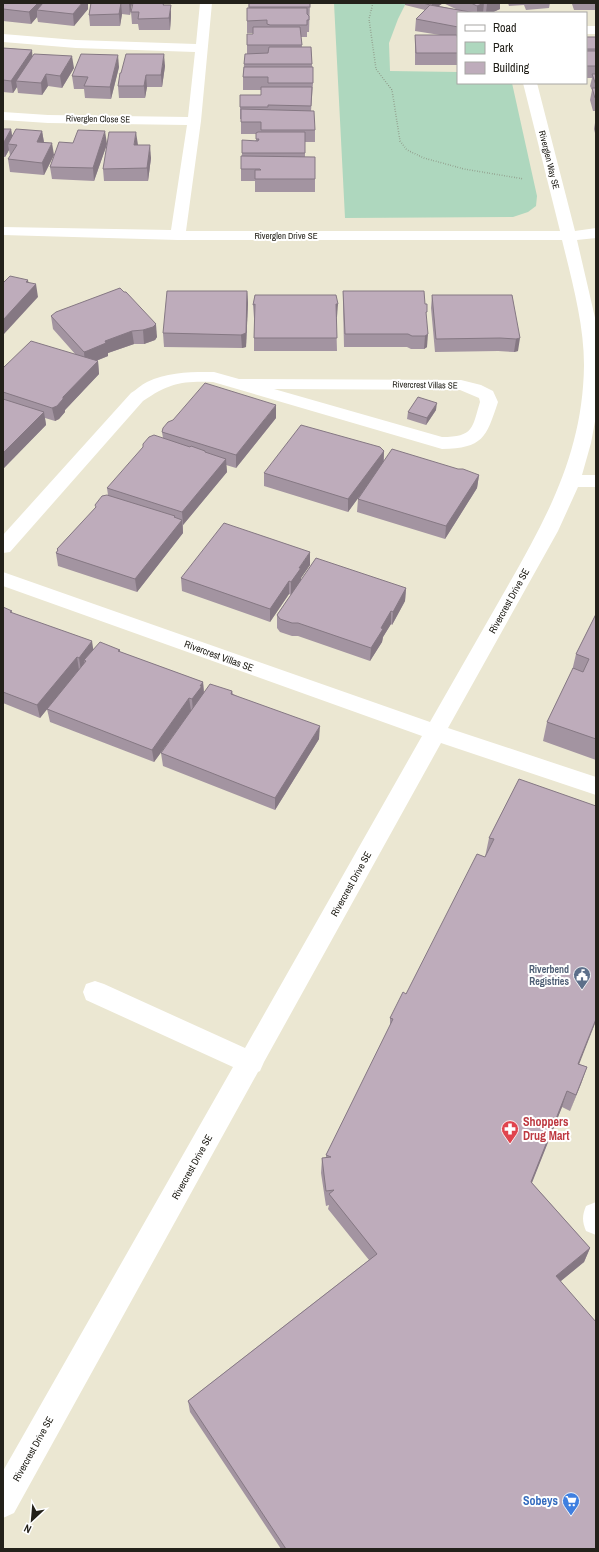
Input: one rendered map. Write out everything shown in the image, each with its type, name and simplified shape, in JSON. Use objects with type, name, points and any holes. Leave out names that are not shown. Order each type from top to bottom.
[{"type":"street","points":[[178,236],[194,120],[206,3]]},
{"type":"street","points":[[3,38],[76,44],[202,48]]},
{"type":"street","name":"Riverglen Way SE","points":[[530,84],[569,236]]},
{"type":"street","name":"Riverglen Close SE","points":[[3,116],[48,119],[194,120]]},
{"type":"street","name":"Riverglen Drive SE","points":[[3,231],[178,236],[569,236],[596,232]]},
{"type":"street","name":"Riverglen Drive SE","points":[[569,236],[596,240]]},
{"type":"street","name":"Rivercrest Drive SE","points":[[3,1502],[251,1063],[522,578],[556,514],[571,481],[583,438],[592,377],[593,348],[569,236]]},
{"type":"street","name":"Rivercrest Villas SE","points":[[3,547],[137,398],[152,386],[196,376],[214,377],[319,408],[442,443],[457,443],[468,440],[478,434],[489,402],[487,394],[461,385],[238,384]]},
{"type":"street","points":[[571,481],[596,481]]},
{"type":"street","name":"Rivercrest Villas SE","points":[[3,579],[494,753],[596,786]]},
{"type":"street","points":[[95,992],[251,1063]]},
{"type":"street","points":[[596,1216],[596,1221]]},
{"type":"path","points":[[373,3],[369,19],[370,41],[376,69],[392,90],[400,141],[407,150],[424,158],[464,169],[538,182],[554,180]]},
{"type":"green space","points":[[334,3],[406,3],[389,43],[390,71],[457,72],[457,84],[512,84],[537,196],[536,206],[528,212],[513,217],[345,218]]},
{"type":"building","points":[[3,3],[38,3],[29,12],[3,9]]},
{"type":"building","points":[[43,3],[82,3],[73,14],[37,10]]},
{"type":"building","points":[[91,3],[121,3],[119,14],[89,15]]},
{"type":"building","points":[[133,3],[164,3],[163,5],[171,5],[169,18],[138,19],[139,12],[131,12]]},
{"type":"building","points":[[249,3],[310,3],[310,7],[249,7]]},
{"type":"building","points":[[423,3],[434,3],[430,5]]},
{"type":"building","points":[[471,3],[484,3],[477,6]]},
{"type":"building","points":[[430,5],[470,12],[457,12],[457,27],[416,19]]},
{"type":"building","points":[[247,8],[307,8],[309,20],[307,20],[307,25],[270,25],[267,24],[267,20],[247,21]]},
{"type":"building","points":[[253,27],[300,27],[302,45],[247,45],[247,34],[253,34]]},
{"type":"building","points":[[415,35],[457,35],[457,53],[416,53]]},
{"type":"building","points":[[587,37],[596,37],[596,49],[587,49]]},
{"type":"building","points":[[269,47],[311,47],[312,64],[244,64],[245,54],[268,53]]},
{"type":"building","points":[[3,48],[32,50],[11,81],[3,80]]},
{"type":"building","points":[[587,51],[596,51],[596,66],[587,66]]},
{"type":"building","points":[[34,54],[72,56],[60,76],[46,74],[41,83],[16,81]]},
{"type":"building","points":[[81,54],[118,55],[110,87],[84,86],[88,77],[72,76]]},
{"type":"building","points":[[126,54],[164,54],[161,75],[146,75],[144,86],[118,86],[120,73]]},
{"type":"building","points":[[244,67],[313,67],[313,83],[268,83],[268,77],[243,77]]},
{"type":"building","points":[[592,74],[596,74],[596,85]]},
{"type":"building","points":[[261,87],[312,87],[311,106],[268,105],[268,107],[240,107],[240,95],[261,95]]},
{"type":"building","points":[[592,88],[596,88],[596,98],[595,98]]},
{"type":"building","points":[[241,109],[314,111],[315,130],[261,130],[261,122],[241,122]]},
{"type":"building","points":[[3,129],[11,129],[3,144]]},
{"type":"building","points":[[16,129],[42,131],[37,142],[52,143],[42,163],[8,159],[17,145],[8,144]]},
{"type":"building","points":[[78,130],[105,131],[93,168],[50,167],[59,142],[73,143]]},
{"type":"building","points":[[109,132],[136,132],[134,145],[150,145],[147,168],[103,169]]},
{"type":"building","points":[[305,132],[305,153],[242,153],[242,140],[258,141],[259,139],[256,139],[256,133]]},
{"type":"building","points":[[241,156],[315,157],[315,179],[255,179],[255,170],[261,170],[241,169]]},
{"type":"building","points":[[10,276],[28,280],[26,282],[36,284],[3,320],[3,283]]},
{"type":"building","points":[[120,288],[126,292],[156,324],[153,327],[132,331],[105,341],[106,343],[84,352],[51,316],[56,312]]},
{"type":"building","points":[[167,291],[247,291],[246,333],[241,335],[163,333]]},
{"type":"building","points":[[343,291],[424,291],[425,304],[427,304],[426,312],[428,334],[425,336],[412,336],[408,334],[345,334]]},
{"type":"building","points":[[255,295],[336,295],[338,304],[336,304],[337,338],[254,338],[255,304],[253,305]]},
{"type":"building","points":[[432,295],[512,295],[520,338],[436,339]]},
{"type":"building","points":[[31,341],[98,361],[63,397],[57,406],[52,408],[3,392],[3,368]]},
{"type":"building","points":[[205,383],[276,405],[236,455],[162,432],[163,428],[168,422],[173,420]]},
{"type":"building","points":[[418,397],[437,403],[427,418],[408,412]]},
{"type":"building","points":[[3,399],[44,412],[3,453]]},
{"type":"building","points":[[301,425],[380,447],[384,451],[348,499],[264,473]]},
{"type":"building","points":[[154,435],[190,447],[191,446],[226,459],[182,512],[107,488],[143,447],[143,444],[149,437]]},
{"type":"building","points":[[392,449],[479,475],[446,526],[358,499]]},
{"type":"building","points":[[107,495],[175,516],[174,517],[182,520],[135,579],[56,553],[58,550],[57,549],[96,507],[95,505],[102,496]]},
{"type":"building","points":[[224,523],[310,552],[299,568],[301,568],[291,582],[289,581],[270,609],[181,578]]},
{"type":"building","points":[[316,558],[406,588],[393,612],[391,611],[381,628],[383,629],[371,648],[298,623],[292,623],[280,619],[277,615]]},
{"type":"building","points":[[3,607],[12,611],[10,612],[92,641],[79,658],[77,657],[37,705],[3,692]]},
{"type":"building","points":[[596,614],[596,739],[547,722],[573,668],[583,672],[589,659],[576,654]]},
{"type":"building","points":[[100,642],[120,650],[118,651],[203,682],[200,686],[202,686],[192,699],[189,698],[152,750],[47,709],[86,661],[84,660]]},
{"type":"building","points":[[210,684],[232,691],[231,694],[320,726],[275,798],[161,753]]},
{"type":"building","points":[[519,779],[596,806],[596,1019],[578,1064],[587,1067],[576,1095],[567,1091],[531,1182],[590,1248],[556,1276],[596,1322],[596,1549],[286,1549],[188,1401],[377,1254],[329,1194],[334,1190],[326,1191],[322,1158],[331,1157],[326,1155],[393,1019],[390,1018],[403,992],[406,994],[477,854],[485,857],[494,839],[489,838]]},
{"type":"place","name":"Riverbend Registries","points":[[582,990]]},
{"type":"place","name":"Shoppers Drug Mart","points":[[510,1144]]},
{"type":"place","name":"Sobeys","points":[[571,1516]]}]
